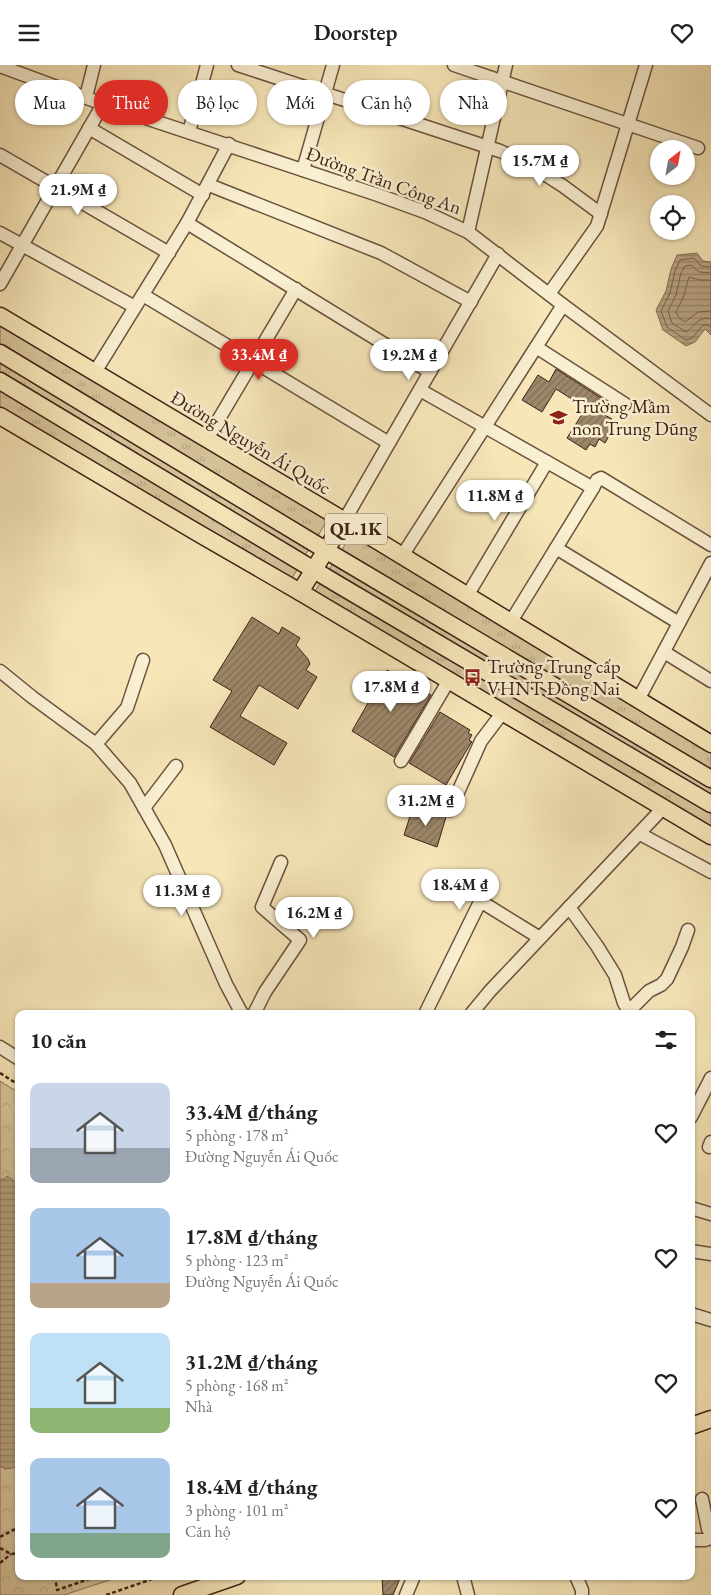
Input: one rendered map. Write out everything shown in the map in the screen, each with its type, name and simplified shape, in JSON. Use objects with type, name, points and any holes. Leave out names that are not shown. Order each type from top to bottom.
[{"type":"main road","name":"Đường Nguyễn Ái Quốc","points":[[0,316],[344,521],[711,744]]},
{"type":"main road","name":"QL.1K","points":[[0,353],[711,779]]},
{"type":"main road","name":"QL.1K","points":[[0,381],[711,804]]},
{"type":"main road","points":[[0,416],[300,591],[711,836]]},
{"type":"main road","points":[[300,591],[344,521]]},
{"type":"main road","points":[[695,1425],[711,1419]]},
{"type":"main road","points":[[182,1595],[217,1589],[231,1580]]},
{"type":"street","points":[[86,97],[94,65]]},
{"type":"street","points":[[188,131],[207,65]]},
{"type":"street","points":[[238,65],[283,80]]},
{"type":"street","points":[[328,80],[332,65]]},
{"type":"street","points":[[454,65],[498,80]]},
{"type":"street","points":[[501,80],[506,65]]},
{"type":"street","points":[[549,294],[597,225],[646,65]]},
{"type":"street","name":"Đường Trần Công An","points":[[0,67],[94,100]]},
{"type":"street","points":[[507,83],[628,126],[698,148]]},
{"type":"street","points":[[333,97],[487,147],[527,163],[563,185],[601,214]]},
{"type":"street","points":[[0,284],[94,119]]},
{"type":"street","name":"Đường Trần Công An","points":[[168,125],[426,212],[468,232],[711,415]]},
{"type":"street","points":[[303,170],[316,125]]},
{"type":"street","points":[[468,232],[492,125]]},
{"type":"street","points":[[89,128],[206,190],[381,253],[470,302]]},
{"type":"street","points":[[95,372],[188,223],[229,145]]},
{"type":"street","points":[[0,155],[169,253]]},
{"type":"street","points":[[188,223],[430,372]]},
{"type":"street","points":[[0,233],[135,307]]},
{"type":"street","points":[[344,521],[498,254]]},
{"type":"street","points":[[207,439],[296,289]]},
{"type":"street","points":[[143,295],[389,443]]},
{"type":"street","points":[[402,556],[563,305]]},
{"type":"street","points":[[536,347],[625,404]]},
{"type":"street","points":[[420,390],[592,488]]},
{"type":"street","points":[[467,596],[547,462]]},
{"type":"street","points":[[510,623],[597,480],[601,478],[606,479],[711,545]]},
{"type":"street","points":[[556,548],[679,623]]},
{"type":"street","points":[[638,700],[709,570]]},
{"type":"street","points":[[664,652],[711,681]]},
{"type":"street","points":[[96,744],[127,708],[144,660]]},
{"type":"street","points":[[0,671],[96,744],[130,783],[165,845],[226,985],[239,1010]]},
{"type":"street","points":[[401,761],[449,680]]},
{"type":"street","points":[[450,810],[481,741],[503,712]]},
{"type":"street","points":[[144,808],[176,766]]},
{"type":"street","points":[[475,1010],[663,808]]},
{"type":"street","points":[[640,834],[711,872]]},
{"type":"street","points":[[259,1010],[265,992],[300,940],[262,907],[281,862]]},
{"type":"street","points":[[427,1010],[478,904],[485,904],[540,938]]},
{"type":"street","points":[[569,907],[613,971],[628,1010]]},
{"type":"street","points":[[633,1010],[649,991],[661,985],[667,979],[688,930]]},
{"type":"street","points":[[0,1047],[15,1056]]},
{"type":"street","points":[[695,1109],[711,1078]]},
{"type":"street","points":[[695,1209],[711,1214]]},
{"type":"street","points":[[695,1252],[711,1254]]},
{"type":"street","points":[[695,1315],[711,1320]]},
{"type":"street","points":[[695,1540],[705,1540],[711,1536],[702,1497]]},
{"type":"street","points":[[406,1595],[412,1580]]},
{"type":"street","points":[[464,1580],[468,1595]]},
{"type":"street","points":[[578,1580],[582,1595]]},
{"type":"path","points":[[0,1073],[15,1082]]},
{"type":"path","points":[[0,1537],[15,1529]]},
{"type":"path","points":[[0,1548],[11,1554]]},
{"type":"path","points":[[0,1563],[11,1554],[15,1554]]},
{"type":"path","points":[[56,1580],[57,1591],[87,1580]]},
{"type":"path","points":[[106,1595],[149,1580]]},
{"type":"green space","points":[[0,325],[327,520],[318,536],[0,344]]},
{"type":"green space","points":[[0,362],[309,549],[305,555],[0,372]]},
{"type":"green space","points":[[0,390],[298,568],[292,578],[0,407]]},
{"type":"green space","points":[[351,534],[711,753],[711,769],[342,550]]},
{"type":"green space","points":[[333,563],[711,788],[711,795],[329,570]]},
{"type":"green space","points":[[321,582],[711,813],[711,827],[315,591]]},
{"type":"green space","points":[[0,1081],[15,1090],[15,1580],[110,1580],[64,1595],[0,1595]]},
{"type":"water","points":[[697,253],[703,261],[711,262],[711,335],[705,329],[695,342],[686,346],[663,330],[656,310],[666,291],[671,269],[677,255]]},
{"type":"water","points":[[7,1176],[15,1181],[15,1468],[5,1469],[0,1466],[0,1179],[4,1179]]},
{"type":"building","points":[[556,369],[607,402],[601,413],[612,419],[609,424],[614,427],[605,443],[599,439],[595,447],[590,444],[586,450],[567,438],[586,408],[556,389],[542,412],[522,400],[538,375],[549,382]]},
{"type":"building","points":[[252,617],[279,634],[282,627],[300,638],[296,645],[310,664],[306,670],[317,677],[298,709],[259,685],[240,716],[287,743],[274,765],[210,727],[232,691],[213,680]]},
{"type":"building","points":[[387,670],[431,695],[394,757],[352,731]]},
{"type":"building","points":[[440,712],[470,730],[468,733],[472,735],[469,740],[472,742],[446,785],[409,763]]},
{"type":"building","points":[[435,809],[442,811],[446,817],[437,847],[404,835],[412,810],[433,816]]},
{"type":"building","points":[[382,1580],[399,1580],[393,1595],[383,1595]]},
{"type":"place","name":"Trường Mầm non Trung Dũng","points":[[558,417]]},
{"type":"place","name":"Trường Trung cấp VHNT Đồng Nai","points":[[473,677]]}]
